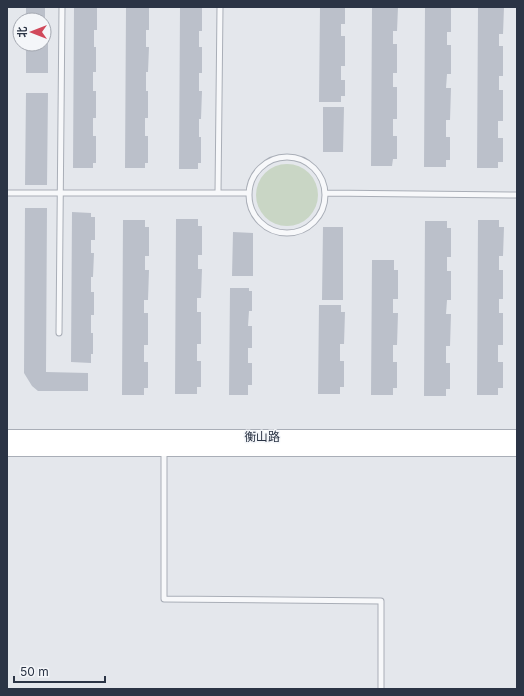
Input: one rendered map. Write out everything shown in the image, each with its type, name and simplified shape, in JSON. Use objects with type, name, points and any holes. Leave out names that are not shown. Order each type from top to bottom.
[{"type":"street","name":"衡山路","points":[[7,437],[517,437]]},
{"type":"street","name":"衡山路","points":[[7,449],[517,449]]},
{"type":"lane","points":[[59,333],[62,7]]},
{"type":"lane","points":[[218,193],[220,7]]},
{"type":"lane","points":[[287,157],[303,160],[311,165],[322,179],[325,193],[324,206],[315,221],[300,231],[291,233],[273,231],[260,222],[252,209],[249,193],[253,178],[264,165],[278,158],[287,157]]},
{"type":"lane","points":[[7,193],[249,193]]},
{"type":"lane","points":[[325,193],[517,195]]},
{"type":"lane","points":[[164,449],[164,600],[381,601],[381,689]]},
{"type":"green space","points":[[281,164],[293,164],[309,173],[316,183],[318,195],[316,207],[309,217],[293,226],[281,226],[270,221],[261,212],[256,201],[256,189],[261,178],[270,169]]},
{"type":"building","points":[[26,7],[48,7],[45,8],[45,12],[26,12]]},
{"type":"building","points":[[74,7],[97,7],[97,30],[94,30],[96,72],[93,72],[93,91],[96,91],[96,118],[93,118],[93,136],[96,136],[96,163],[93,163],[93,168],[73,168]]},
{"type":"building","points":[[126,7],[149,7],[149,30],[146,30],[146,47],[149,47],[148,72],[146,72],[148,118],[145,118],[145,136],[148,136],[148,163],[145,163],[145,168],[125,168]]},
{"type":"building","points":[[180,7],[202,7],[202,31],[199,31],[199,47],[202,47],[202,73],[199,73],[199,91],[202,91],[201,119],[199,119],[201,163],[198,163],[198,169],[179,169]]},
{"type":"building","points":[[320,7],[345,7],[345,24],[341,24],[341,36],[345,36],[345,66],[341,66],[341,80],[345,80],[345,96],[341,96],[341,102],[319,102]]},
{"type":"building","points":[[372,7],[398,7],[397,31],[393,31],[393,44],[397,44],[397,73],[393,73],[393,87],[397,87],[397,119],[393,119],[393,136],[397,136],[397,159],[393,159],[392,166],[371,166]]},
{"type":"building","points":[[425,7],[451,7],[451,32],[447,32],[447,45],[451,45],[451,74],[447,74],[446,88],[451,88],[450,120],[446,120],[446,137],[450,137],[450,160],[446,160],[446,167],[424,167]]},
{"type":"building","points":[[478,7],[504,7],[503,34],[499,34],[499,46],[503,46],[503,76],[499,76],[499,90],[503,90],[503,121],[498,121],[498,138],[503,138],[503,162],[498,162],[498,168],[477,168]]},
{"type":"building","points":[[26,52],[48,52],[48,73],[26,73]]},
{"type":"building","points":[[26,93],[48,93],[47,185],[25,185]]},
{"type":"building","points":[[323,107],[344,107],[343,152],[323,152]]},
{"type":"building","points":[[25,208],[47,208],[46,372],[88,373],[88,391],[38,391],[32,386],[24,373]]},
{"type":"building","points":[[72,212],[91,213],[91,217],[95,217],[95,240],[91,240],[91,253],[94,253],[91,292],[94,292],[94,315],[91,315],[93,354],[91,354],[91,363],[71,362]]},
{"type":"building","points":[[176,219],[198,219],[198,226],[202,226],[202,255],[198,255],[198,269],[202,269],[201,298],[197,298],[197,312],[201,312],[201,344],[197,344],[197,361],[201,361],[201,387],[197,387],[197,394],[175,394]]},
{"type":"building","points":[[123,220],[145,220],[145,227],[149,227],[149,256],[145,256],[145,270],[149,270],[148,300],[144,300],[144,313],[148,313],[148,345],[144,345],[144,362],[148,362],[148,388],[144,388],[144,395],[122,395]]},
{"type":"building","points":[[478,220],[499,220],[499,227],[504,227],[503,256],[499,256],[499,270],[503,270],[503,299],[499,299],[499,313],[503,313],[503,345],[498,345],[498,362],[503,362],[503,388],[498,388],[498,395],[477,395]]},
{"type":"building","points":[[425,221],[447,221],[447,228],[451,228],[451,257],[447,257],[447,271],[451,271],[451,300],[447,300],[446,314],[451,314],[450,346],[446,346],[446,363],[450,363],[450,389],[446,389],[446,396],[424,396]]},
{"type":"building","points":[[323,227],[343,227],[343,300],[322,300]]},
{"type":"building","points":[[233,232],[253,233],[253,276],[232,276]]},
{"type":"building","points":[[372,260],[394,260],[394,270],[398,270],[398,299],[393,299],[393,313],[398,313],[397,345],[393,345],[393,362],[397,362],[397,388],[393,388],[393,395],[371,395]]},
{"type":"building","points":[[230,288],[249,288],[249,291],[252,291],[252,311],[249,311],[248,326],[252,326],[252,348],[248,348],[248,363],[252,363],[252,385],[248,385],[248,395],[229,395]]},
{"type":"building","points":[[319,305],[341,305],[341,312],[345,312],[344,344],[340,344],[340,361],[344,361],[344,387],[340,387],[340,394],[318,394]]}]
